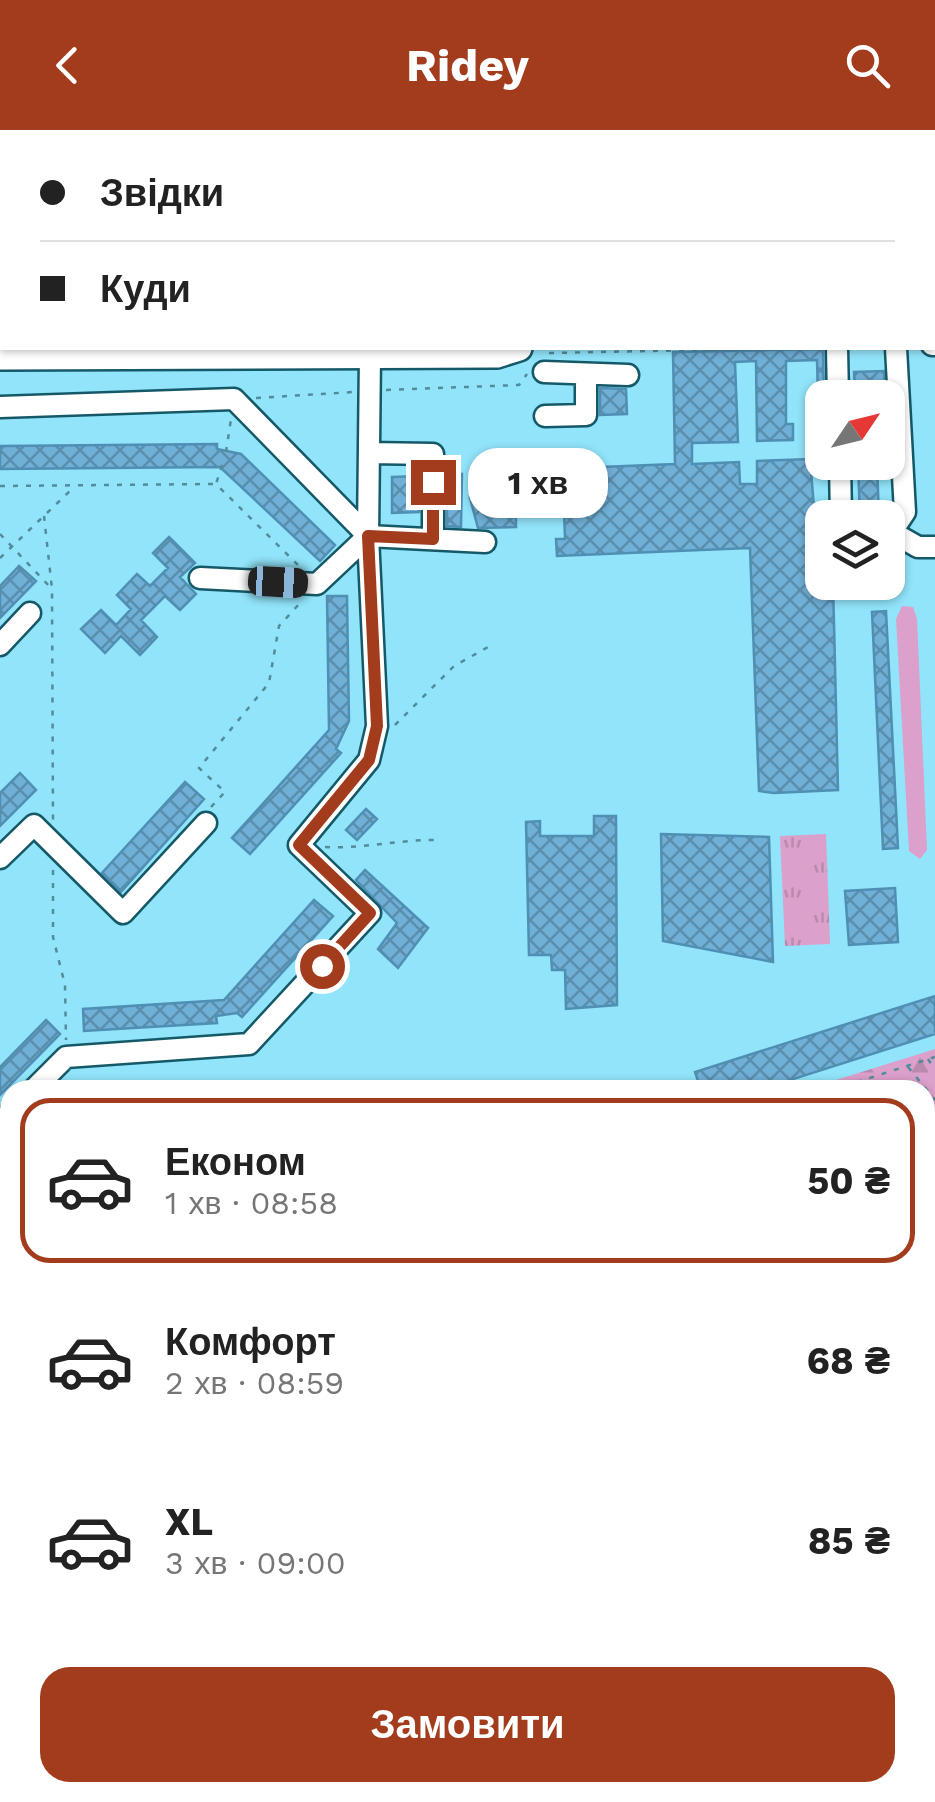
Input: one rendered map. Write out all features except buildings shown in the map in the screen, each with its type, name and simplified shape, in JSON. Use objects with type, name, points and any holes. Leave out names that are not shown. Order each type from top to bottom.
[{"type":"main road","points":[[0,357],[497,355],[513,350]]},
{"type":"street","points":[[837,350],[838,380]]},
{"type":"street","points":[[896,350],[904,500]]},
{"type":"street","points":[[43,1080],[66,1057],[249,1044],[370,913],[299,845],[369,760],[377,726],[368,536],[370,354]]},
{"type":"street","points":[[546,363],[586,374],[628,375]]},
{"type":"street","points":[[545,416],[586,415],[586,374]]},
{"type":"street","points":[[0,407],[234,399],[368,536],[485,542]]},
{"type":"street","points":[[369,453],[433,454],[433,539]]},
{"type":"street","points":[[200,578],[317,584],[368,536]]},
{"type":"street","points":[[905,539],[918,547],[935,546]]},
{"type":"street","points":[[0,644],[30,613]]},
{"type":"street","points":[[0,858],[34,825],[123,914],[209,814]]},
{"type":"path","points":[[226,452],[234,399],[518,385],[527,373],[546,363],[764,350]]},
{"type":"path","points":[[216,484],[222,464]]},
{"type":"path","points":[[0,486],[216,484],[317,584],[279,626],[269,683],[198,768],[225,792],[209,814]]},
{"type":"path","points":[[0,558],[74,486]]},
{"type":"path","points":[[44,516],[52,589],[52,937],[65,985],[66,1057]]},
{"type":"path","points":[[0,534],[52,589]]},
{"type":"path","points":[[372,748],[454,666],[490,646]]},
{"type":"path","points":[[299,845],[357,849],[403,839],[440,840]]},
{"type":"path","points":[[863,1080],[935,1057]]},
{"type":"path","points":[[928,1059],[935,1070]]},
{"type":"path","points":[[907,1066],[919,1080]]},
{"type":"green space","points":[[902,606],[913,607],[917,619],[927,850],[920,859],[909,851],[896,619]]},
{"type":"green space","points":[[826,834],[830,944],[785,946],[780,836]]},
{"type":"green space","points":[[935,1049],[935,1080],[836,1080]]},
{"type":"route","points":[[322,966],[370,913],[299,845],[369,760],[377,726],[368,536],[433,539],[433,482]]}]
